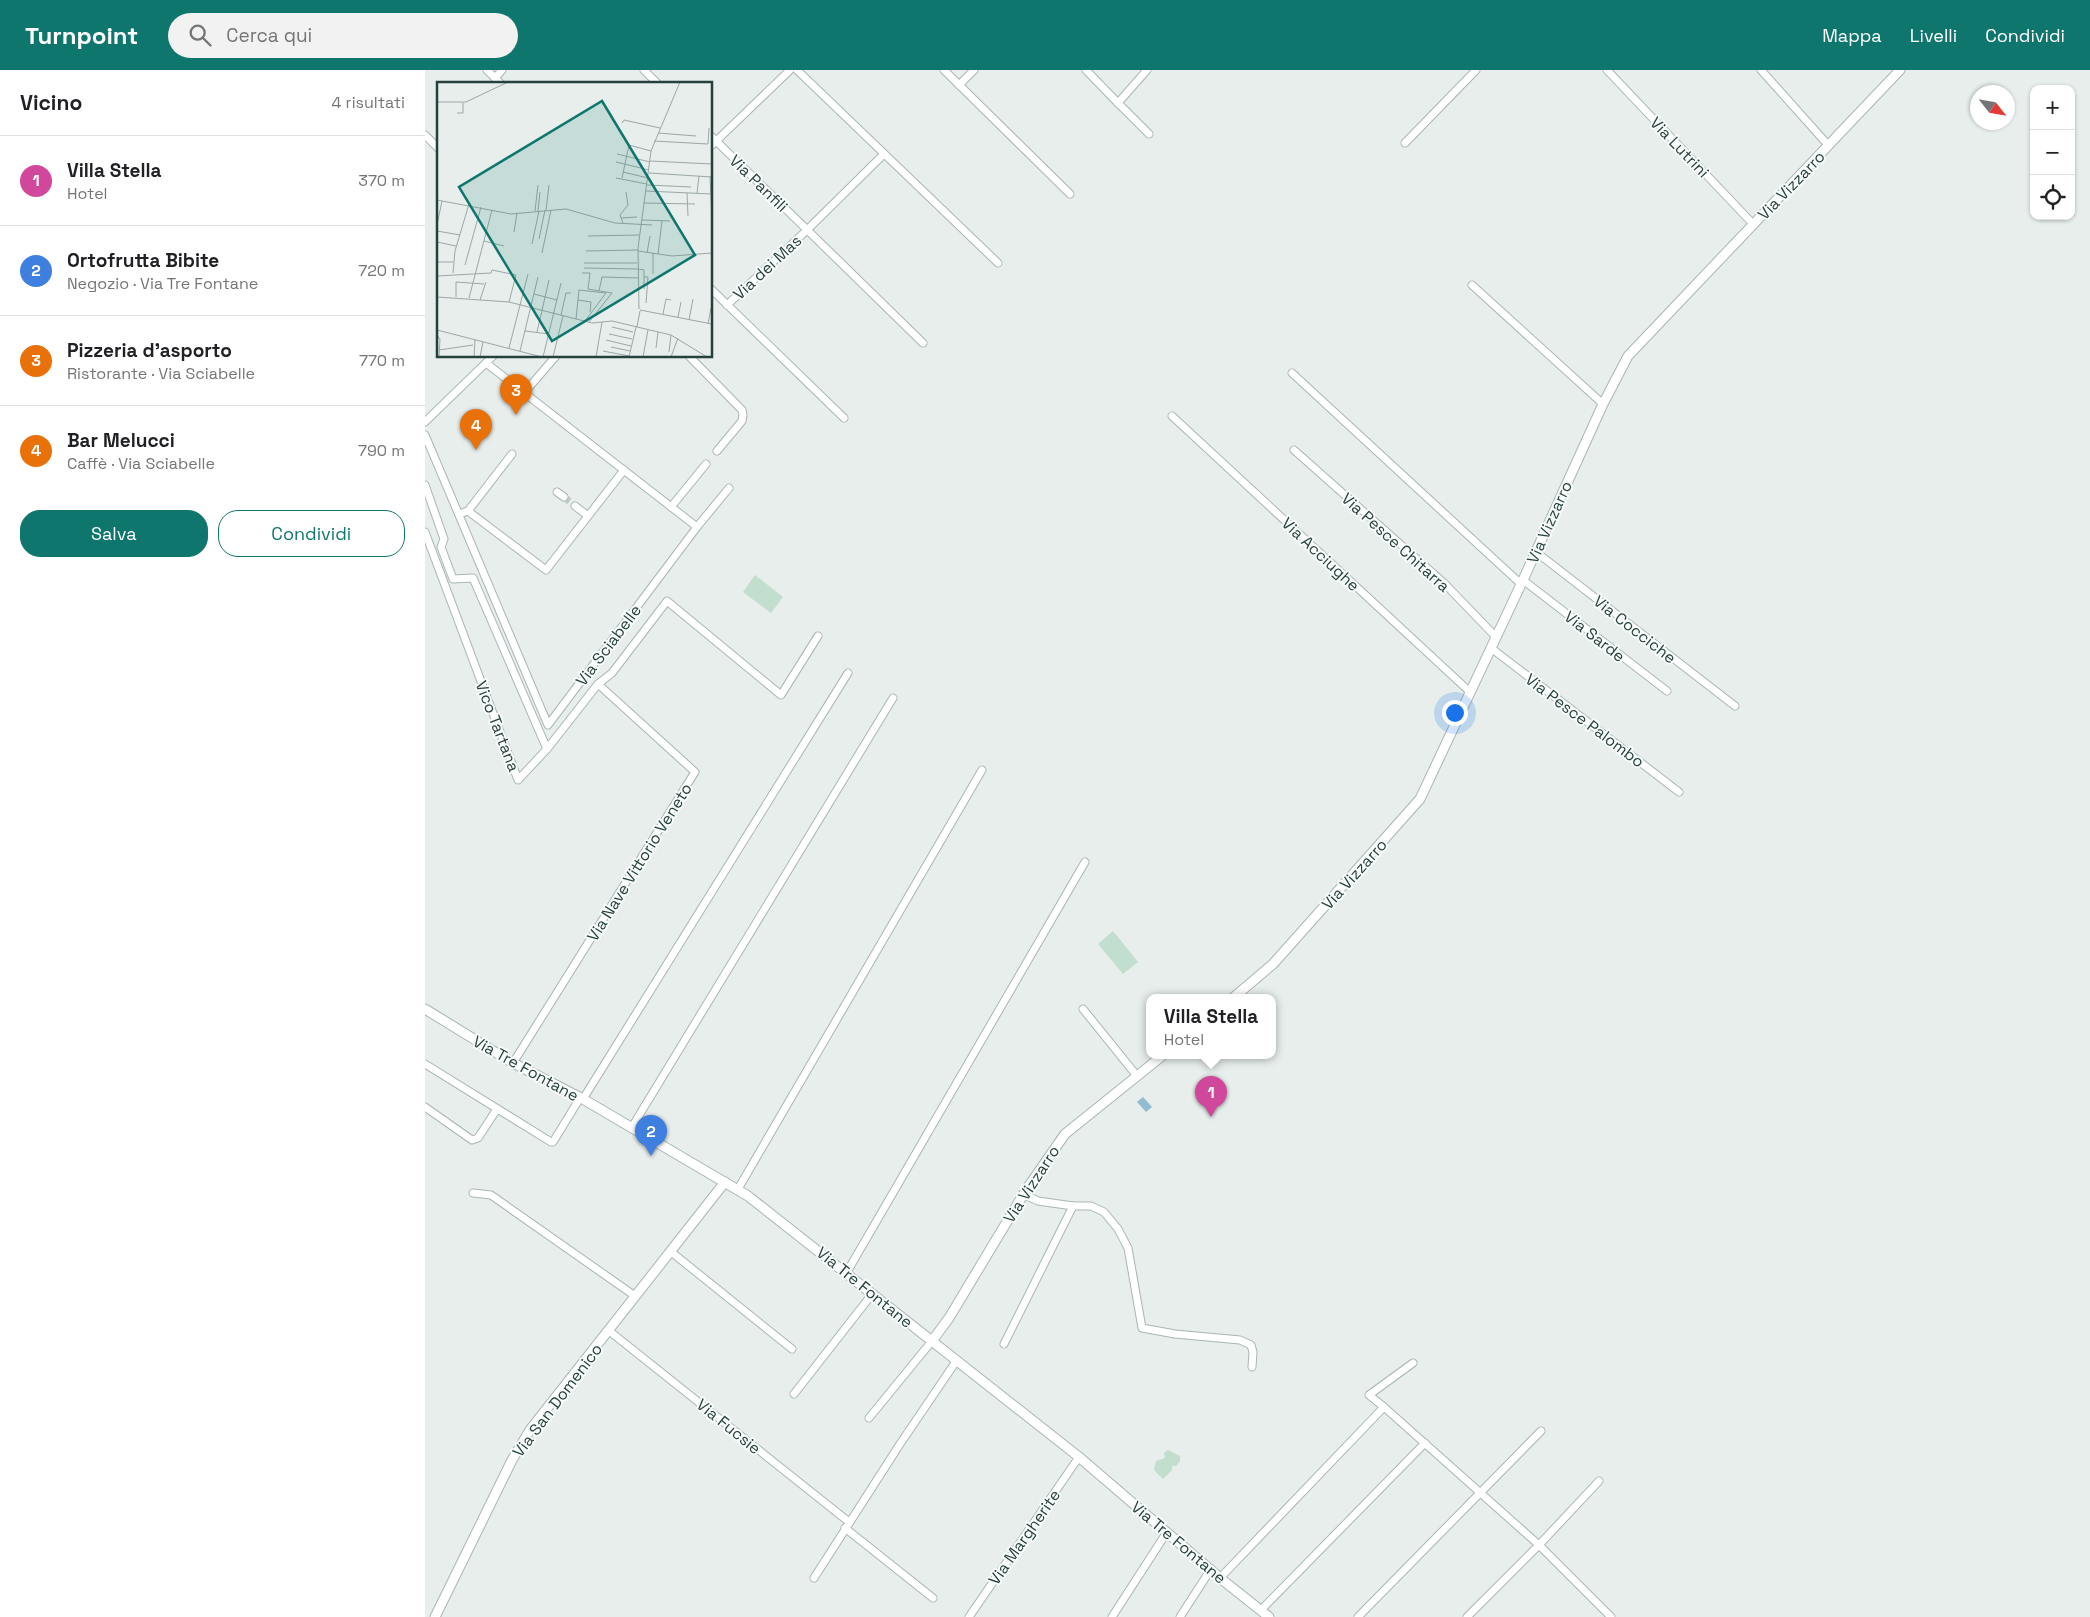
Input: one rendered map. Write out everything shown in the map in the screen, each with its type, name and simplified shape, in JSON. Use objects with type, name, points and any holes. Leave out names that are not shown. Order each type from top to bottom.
[{"type":"street","points":[[487,70],[498,81],[502,70]]},
{"type":"street","points":[[644,70],[656,82]]},
{"type":"street","points":[[713,141],[790,70]]},
{"type":"street","points":[[797,70],[998,263]]},
{"type":"street","points":[[943,70],[1070,194]]},
{"type":"street","points":[[959,85],[974,70]]},
{"type":"street","points":[[1086,70],[1149,134]]},
{"type":"street","points":[[1118,103],[1147,70]]},
{"type":"street","points":[[1405,143],[1476,70]]},
{"type":"street","name":"Via Lutrini","points":[[1607,70],[1753,224]]},
{"type":"street","points":[[1761,70],[1829,146]]},
{"type":"street","name":"Via Vizzarro","points":[[1238,994],[1273,964],[1411,811],[1428,782],[1603,404],[1628,356],[1900,70]]},
{"type":"street","points":[[425,135],[437,147]]},
{"type":"street","name":"Via Panfili","points":[[713,141],[923,343]]},
{"type":"street","name":"Via dei Mas","points":[[727,305],[884,154]]},
{"type":"street","points":[[1472,285],[1603,404]]},
{"type":"street","points":[[713,291],[844,418]]},
{"type":"street","points":[[425,422],[491,358]]},
{"type":"street","points":[[524,393],[554,358]]},
{"type":"street","points":[[691,358],[742,410],[742,421],[717,451]]},
{"type":"street","points":[[486,363],[697,527],[729,488]]},
{"type":"street","name":"Via Sarde","points":[[1292,372],[1522,582],[1667,692]]},
{"type":"street","name":"Via Acciughe","points":[[1172,416],[1470,692]]},
{"type":"street","name":"Via Sciabelle","points":[[425,435],[548,725],[697,527]]},
{"type":"street","name":"Via Pesce Chitarra","points":[[1294,450],[1444,583],[1496,637]]},
{"type":"street","points":[[459,514],[468,511],[513,454]]},
{"type":"street","points":[[671,507],[706,464]]},
{"type":"street","points":[[468,511],[545,570],[624,470]]},
{"type":"street","points":[[425,485],[444,539],[441,546],[453,579],[473,578],[547,749]]},
{"type":"street","points":[[557,492],[564,497]]},
{"type":"street","points":[[575,506],[588,516]]},
{"type":"street","name":"Vico Tartana","points":[[425,532],[518,780],[547,749],[598,684],[612,673],[667,601],[781,695],[818,636]]},
{"type":"street","name":"Via Cocciche","points":[[1536,552],[1735,706]]},
{"type":"street","name":"Via Pesce Palombo","points":[[1491,648],[1679,792]]},
{"type":"street","points":[[425,1064],[553,1142],[848,673]]},
{"type":"street","name":"Via Nave Vittorio Veneto","points":[[513,1062],[695,772],[598,684]]},
{"type":"street","points":[[632,1128],[893,698]]},
{"type":"street","points":[[738,1189],[982,770]]},
{"type":"street","points":[[847,1272],[1085,862]]},
{"type":"street","name":"Via Tre Fontane","points":[[425,1008],[513,1062],[738,1189],[847,1272],[1079,1457],[1269,1617]]},
{"type":"street","points":[[1083,1009],[1137,1076]]},
{"type":"street","name":"Via Vizzarro","points":[[932,1341],[949,1318],[1023,1194],[1070,1128],[1158,1059]]},
{"type":"street","points":[[425,1107],[472,1140],[478,1138],[497,1109]]},
{"type":"street","name":"Via San Domenico","points":[[435,1617],[512,1460],[530,1430],[725,1182]]},
{"type":"street","points":[[473,1193],[491,1195],[635,1296]]},
{"type":"street","points":[[1023,1194],[1038,1200],[1098,1208],[1118,1229],[1130,1258],[1142,1328],[1175,1334],[1240,1340],[1251,1345],[1253,1352],[1252,1367]]},
{"type":"street","points":[[1004,1344],[1073,1206]]},
{"type":"street","points":[[670,1251],[792,1349]]},
{"type":"street","points":[[794,1394],[873,1293]]},
{"type":"street","name":"Via Fucsie","points":[[608,1330],[847,1525],[933,1598]]},
{"type":"street","points":[[869,1418],[932,1341]]},
{"type":"street","points":[[814,1578],[957,1360]]},
{"type":"street","points":[[1413,1363],[1369,1395],[1539,1545],[1611,1617]]},
{"type":"street","points":[[1221,1578],[1384,1407]]},
{"type":"street","points":[[1358,1617],[1541,1431]]},
{"type":"street","points":[[1261,1610],[1425,1443]]},
{"type":"street","name":"Via Margherite","points":[[969,1617],[1079,1457]]},
{"type":"street","points":[[1467,1617],[1599,1482]]},
{"type":"street","points":[[1112,1617],[1167,1532]]},
{"type":"street","points":[[1180,1617],[1211,1569]]},
{"type":"green space","points":[[755,575],[783,597],[771,613],[743,592]]},
{"type":"green space","points":[[1113,931],[1138,962],[1123,974],[1098,944]]},
{"type":"green space","points":[[1168,1450],[1180,1456],[1180,1461],[1176,1466],[1172,1466],[1172,1470],[1163,1479],[1154,1470],[1156,1461],[1165,1458],[1164,1453]]},
{"type":"water","points":[[1143,1097],[1152,1107],[1146,1112],[1137,1102]]},
{"type":"tunnel","points":[[564,497],[575,506]]},
{"type":"place","name":"Pizzeria d'asporto","points":[[516,415]]},
{"type":"place","name":"Bar Melucci","points":[[476,450]]},
{"type":"place","name":"Villa Stella","points":[[1211,1117]]},
{"type":"place","name":"Ortofrutta Bibite","points":[[651,1156]]}]
